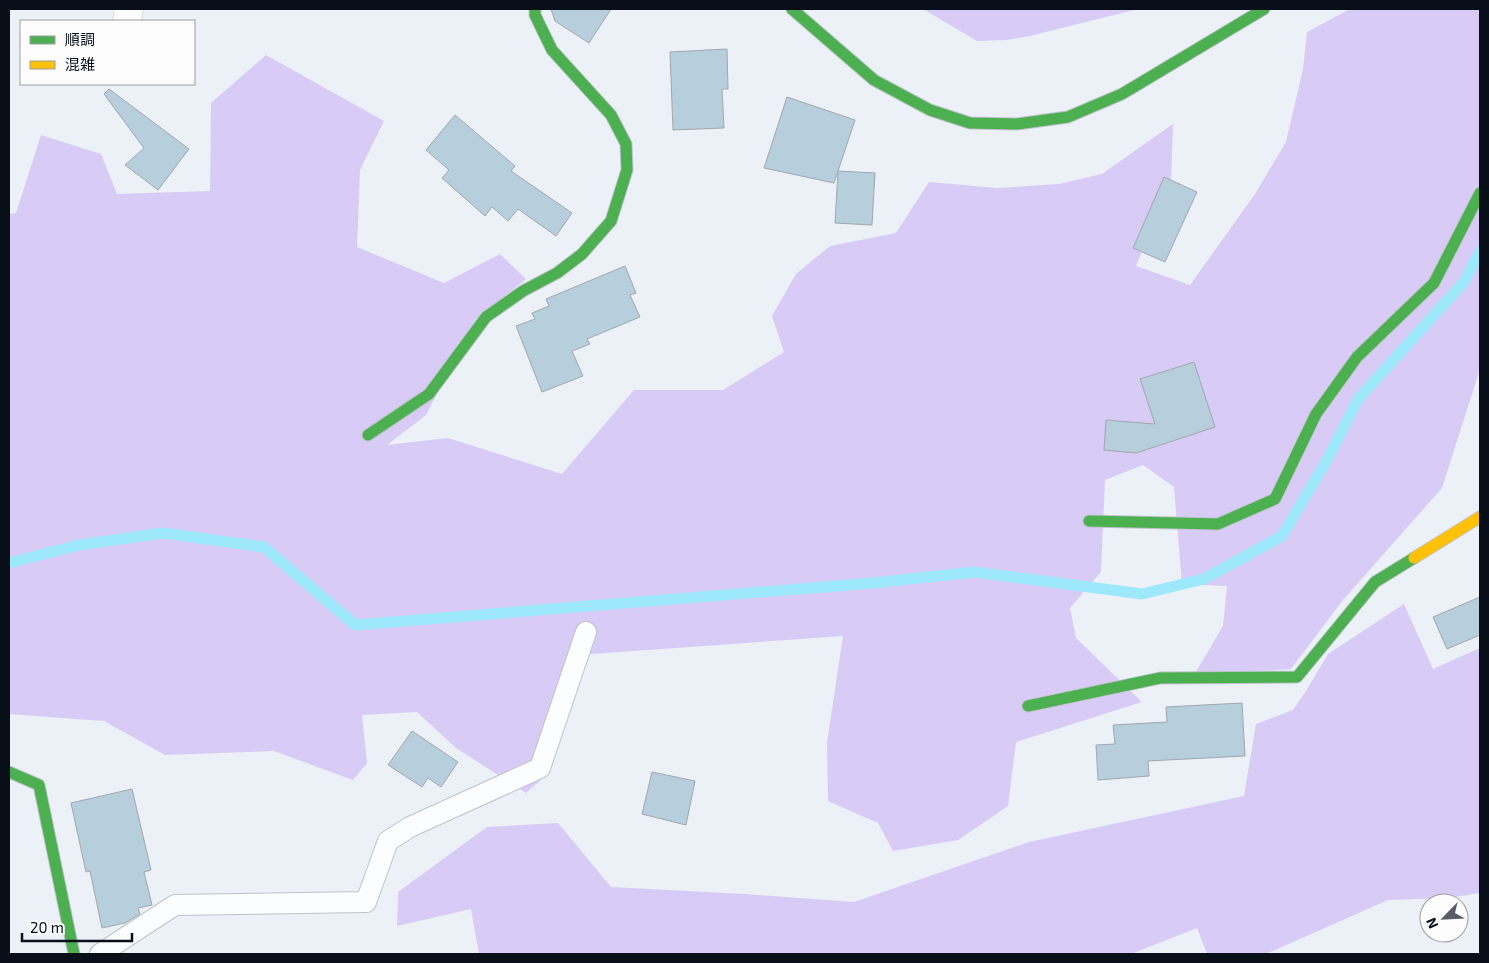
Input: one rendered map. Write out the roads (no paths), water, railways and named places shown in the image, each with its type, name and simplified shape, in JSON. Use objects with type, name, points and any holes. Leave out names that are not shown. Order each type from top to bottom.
[{"type":"street","points":[[368,435],[429,394],[486,317],[523,291],[557,274],[582,254],[611,221],[627,170],[626,144],[611,115],[552,50],[534,9]]},
{"type":"street","points":[[792,9],[874,80],[930,110],[970,123],[1017,124],[1068,117],[1122,94],[1264,9]]},
{"type":"street","points":[[1089,521],[1218,524],[1275,499],[1316,414],[1357,357],[1434,283],[1480,193]]},
{"type":"street","points":[[1028,706],[1160,678],[1297,677],[1375,582],[1480,517]]},
{"type":"street","points":[[9,772],[39,785],[74,954]]},
{"type":"lane","points":[[100,954],[175,905],[366,902],[388,841],[410,827],[540,768],[586,632]]},
{"type":"waterway","points":[[9,563],[79,545],[163,533],[264,547],[355,625],[873,583],[974,572],[1142,594],[1204,579],[1282,536],[1327,460],[1358,399],[1464,282],[1480,251]]}]
